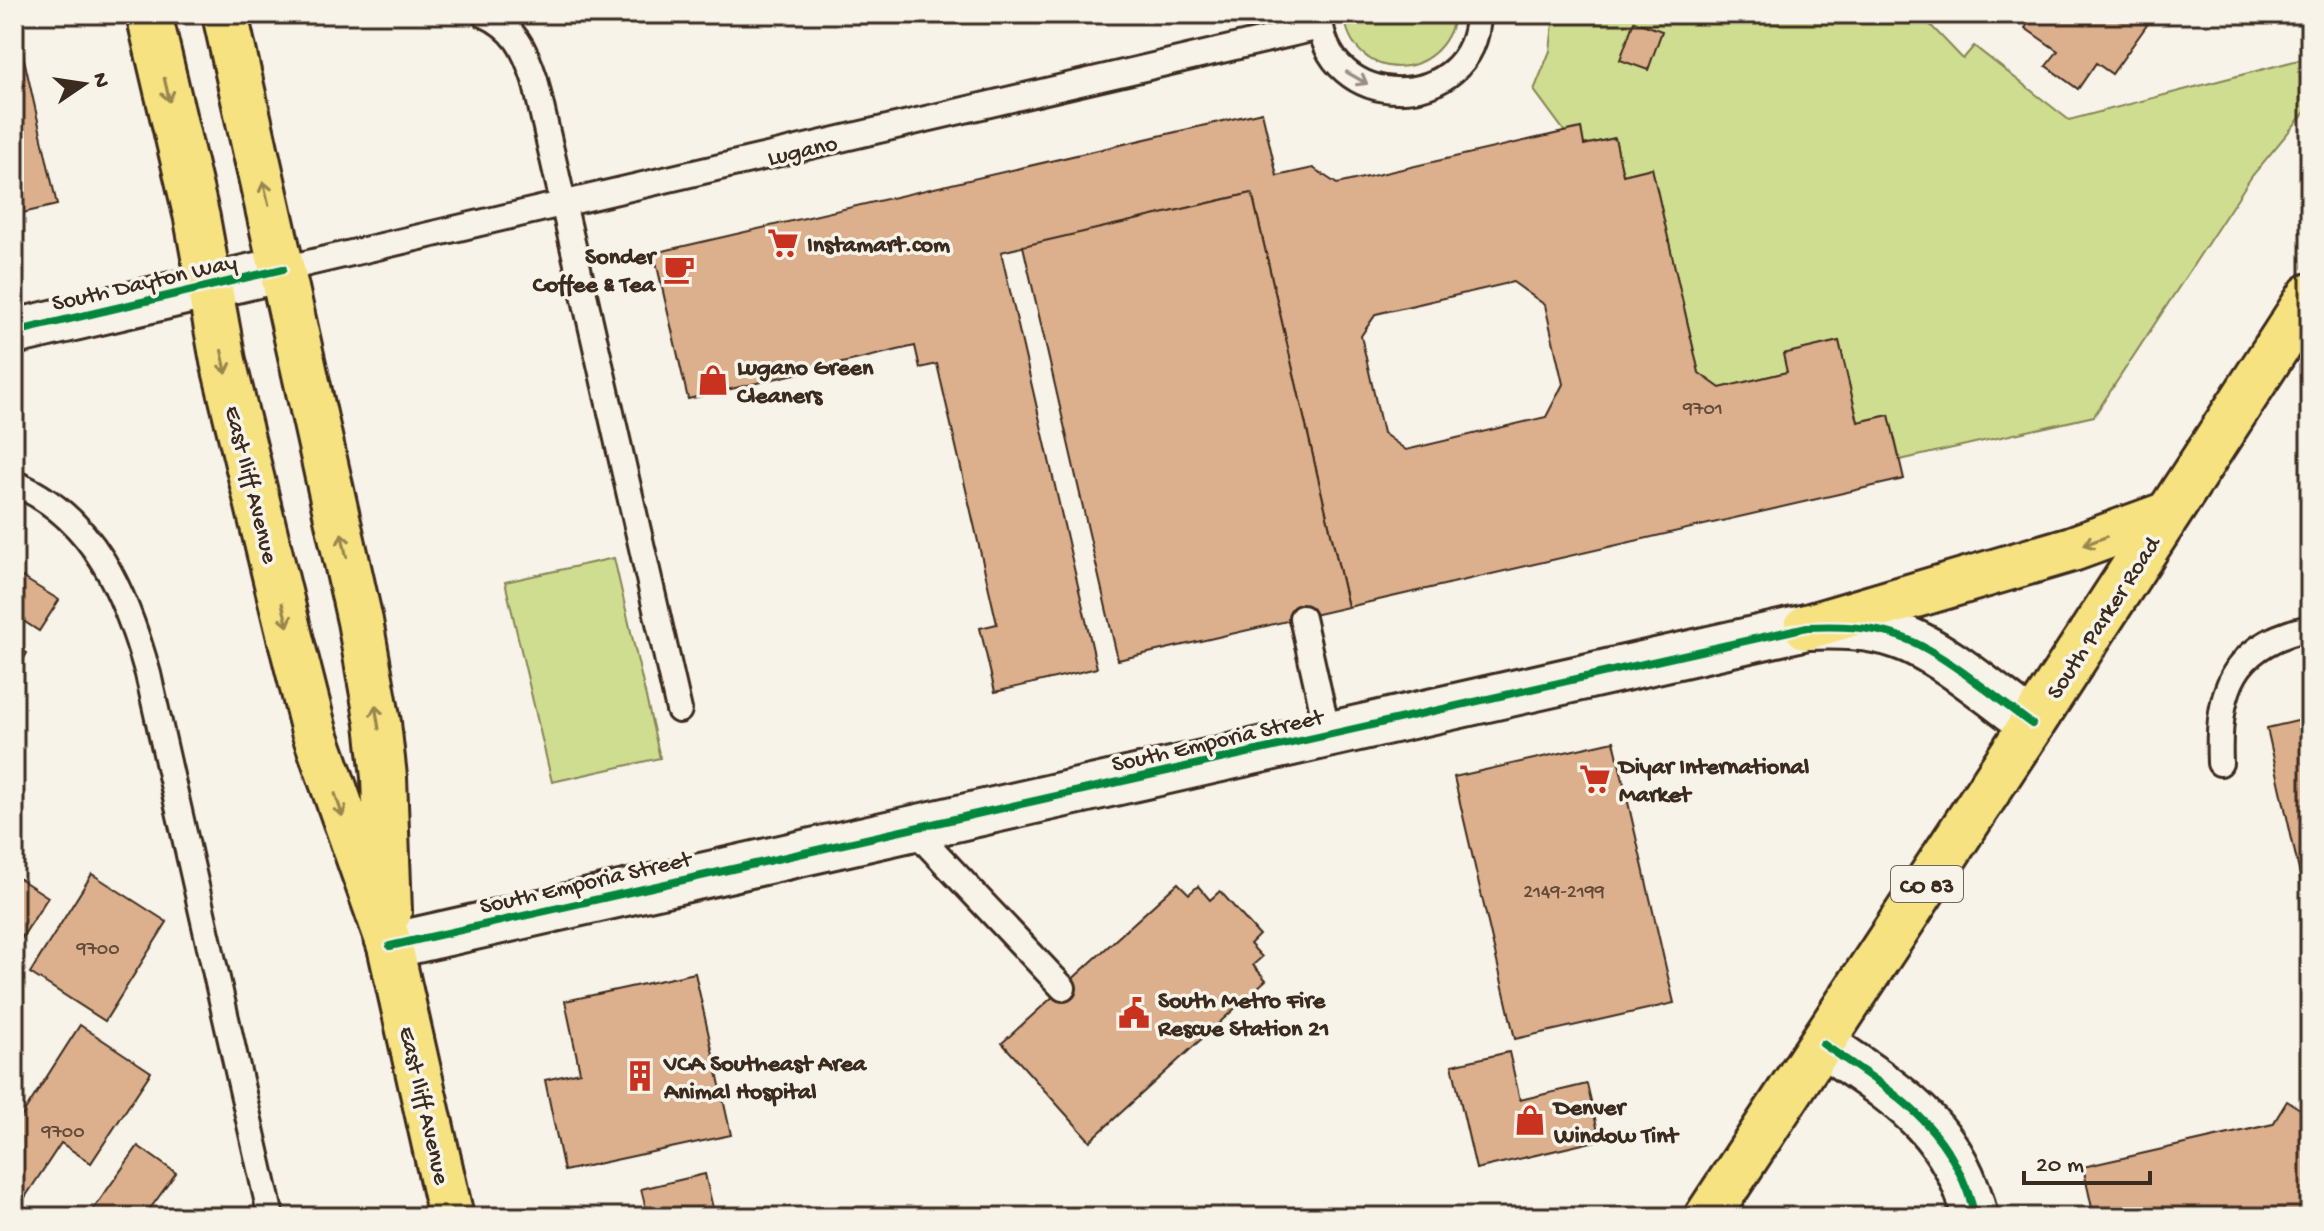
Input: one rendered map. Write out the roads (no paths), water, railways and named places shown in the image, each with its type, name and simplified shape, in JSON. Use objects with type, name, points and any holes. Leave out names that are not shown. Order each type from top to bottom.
[{"type":"main road","name":"East Iliff Avenue","points":[[149,14],[211,286],[223,361],[314,731],[390,946],[451,1217]]},
{"type":"main road","name":"East Iliff Avenue","points":[[225,14],[360,621],[378,723],[388,830],[390,946]]},
{"type":"main road","name":"South Parker Road","points":[[1707,1217],[2310,296]]},
{"type":"main road","points":[[1807,627],[2072,549],[2168,514]]},
{"type":"street","name":"South Dayton Way","points":[[14,332],[283,269]]},
{"type":"street","name":"South Emporia Street","points":[[390,946],[1807,627],[1863,628],[1904,638],[1948,662],[2032,724]]},
{"type":"street","points":[[1823,1044],[1920,1115],[1958,1165],[1975,1217]]},
{"type":"lane","points":[[484,14],[512,32],[525,51],[535,80],[679,710]]},
{"type":"lane","points":[[1320,21],[1328,47],[1347,72],[1390,92],[1431,85],[1454,69],[1472,45],[1478,14]]},
{"type":"lane","name":"Lugano","points":[[283,269],[563,206],[1320,21]]},
{"type":"lane","points":[[14,483],[50,502],[83,531],[106,563],[130,614],[148,674],[271,1217]]},
{"type":"lane","points":[[1302,618],[1328,734]]},
{"type":"lane","points":[[2220,763],[2221,712],[2230,684],[2248,655],[2264,642],[2310,628]]},
{"type":"lane","points":[[912,828],[1063,988]]},
{"type":"place","name":"Instamart.com","points":[[783,243]]},
{"type":"place","name":"Sonder Coffee & Tea","points":[[679,269]]},
{"type":"place","name":"Lugano Green Cleaners","points":[[713,380]]},
{"type":"place","name":"Diyar International Market","points":[[1595,779]]},
{"type":"place","name":"South Metro Fire Rescue Station 21","points":[[1134,1013]]},
{"type":"place","name":"VCA Southeast Area Animal Hospital","points":[[640,1076]]},
{"type":"place","name":"Denver Window Tint","points":[[1530,1120]]}]
